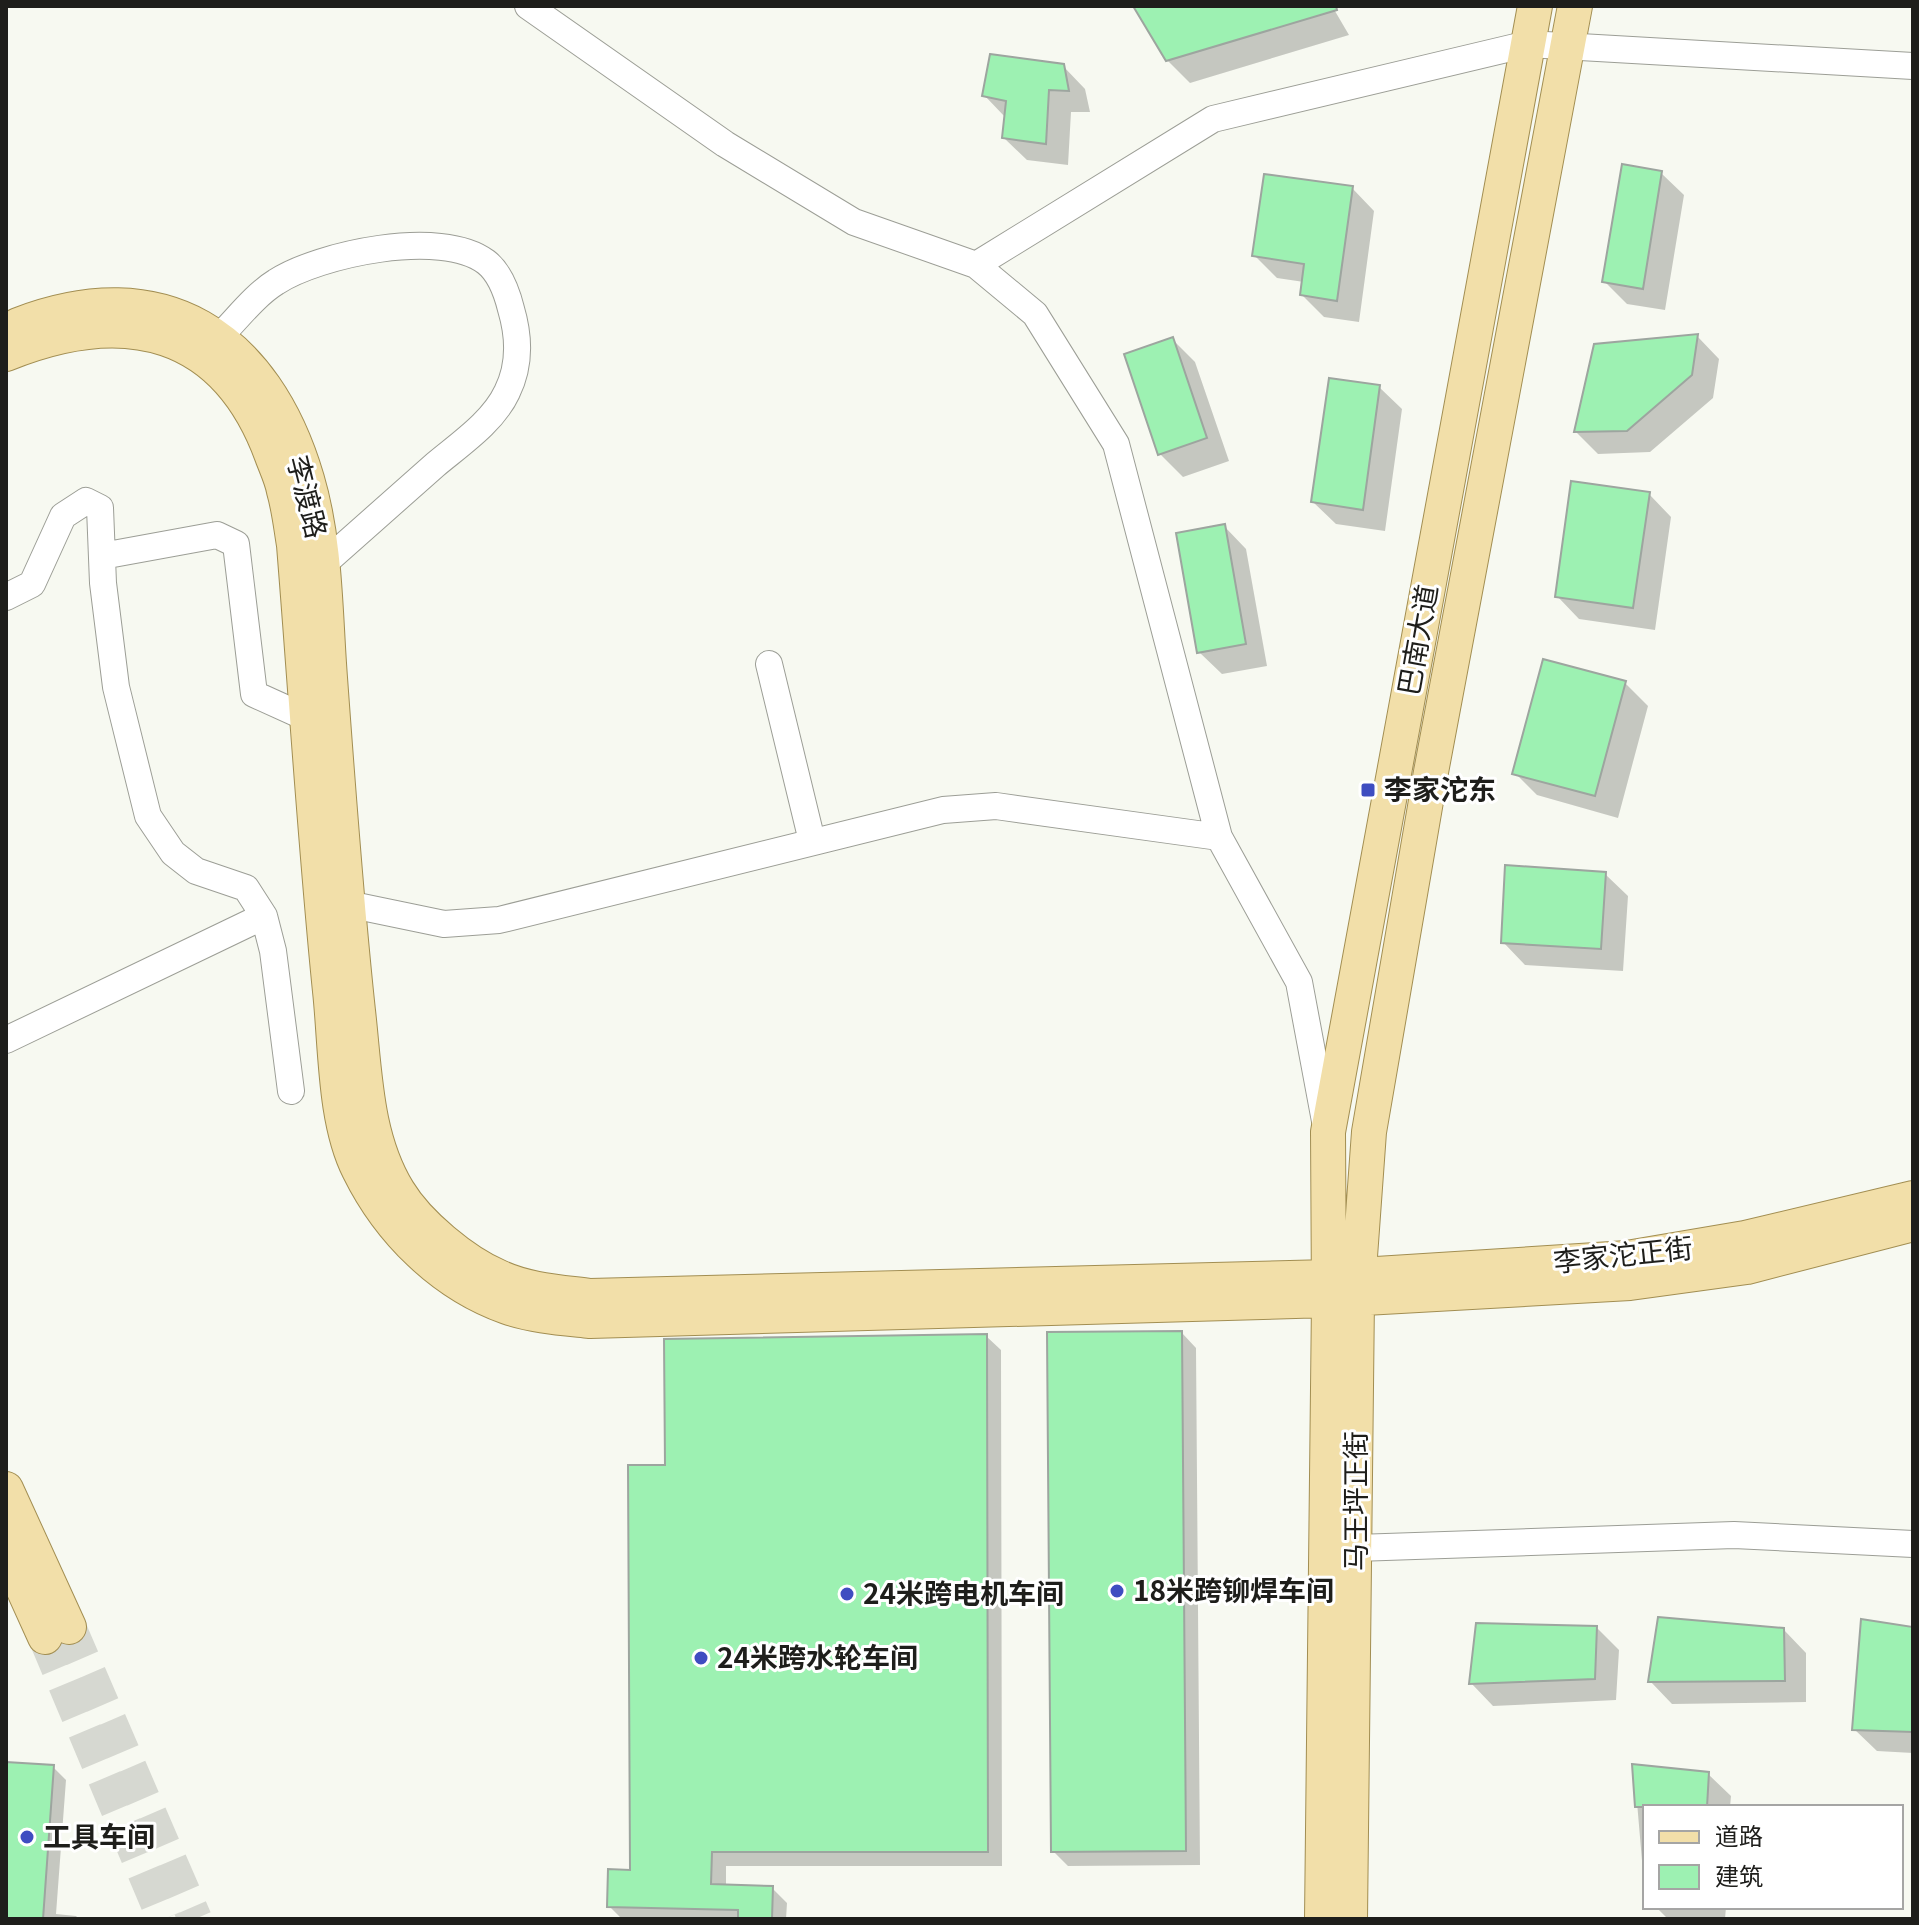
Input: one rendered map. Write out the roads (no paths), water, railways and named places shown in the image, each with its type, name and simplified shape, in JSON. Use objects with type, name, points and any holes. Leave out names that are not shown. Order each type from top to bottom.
[{"type":"main road","name":"巴南大道","points":[[1343,1287],[1328,1132],[1535,6]]},
{"type":"main road","name":"巴南大道","points":[[1343,1287],[1431,772],[1575,6]]},
{"type":"main road","name":"李渡路","points":[[6,330],[83,306],[127,304],[174,315],[219,337],[251,368],[285,420],[307,480],[321,566],[334,902]]},
{"type":"main road","name":"李渡路","points":[[6,354],[37,341],[80,333],[123,330],[169,339],[208,358],[238,389],[263,431],[284,488],[294,545],[307,718],[334,902]]},
{"type":"main road","points":[[334,902],[343,1117],[357,1167],[378,1203],[407,1240],[436,1267],[471,1291],[508,1307],[544,1317],[590,1321],[1343,1287]]},
{"type":"main road","name":"李家沱正街","points":[[1343,1287],[1686,1250],[1913,1198]]},
{"type":"main road","name":"李家沱正街","points":[[1343,1287],[1630,1283],[1747,1267],[1913,1224]]},
{"type":"main road","name":"马王坪正街","points":[[1343,1287],[1356,1548],[1350,1919]]},
{"type":"main road","name":"马王坪正街","points":[[1322,1919],[1343,1287]]},
{"type":"main road","points":[[6,1489],[57,1632],[6,1551]]},
{"type":"street","points":[[528,6],[725,144],[854,222],[976,265],[1035,314],[1116,444],[1219,837],[1299,982],[1328,1132]]},
{"type":"street","points":[[976,265],[1213,119],[1528,44],[1913,66]]},
{"type":"street","points":[[219,337],[273,283],[309,264],[385,248],[426,245],[461,251],[486,262],[505,289],[515,323],[518,363],[507,393],[484,423],[321,566]]},
{"type":"street","points":[[6,597],[32,584],[63,516],[86,501],[100,508],[116,687],[148,816],[173,853],[196,871],[246,888],[264,916],[273,951],[291,1091]]},
{"type":"street","points":[[102,556],[217,535],[236,544],[254,694],[307,718]]},
{"type":"street","points":[[769,664],[812,841]]},
{"type":"street","points":[[334,902],[444,924],[499,920],[943,810],[996,806],[1219,837]]},
{"type":"street","points":[[6,1040],[264,916]]},
{"type":"street","points":[[1356,1548],[1734,1535],[1913,1544]]},
{"type":"tunnel","points":[[69,1627],[195,1919]]},
{"type":"tunnel","points":[[45,1637],[164,1919]]},
{"type":"place","name":"李家沱东","points":[[1368,790]]},
{"type":"place","name":"18米跨铆焊车间","points":[[1117,1591]]},
{"type":"place","name":"24米跨电机车间","points":[[847,1594]]},
{"type":"place","name":"24米跨水轮车间","points":[[701,1658]]},
{"type":"place","name":"工具车间","points":[[27,1837]]}]
